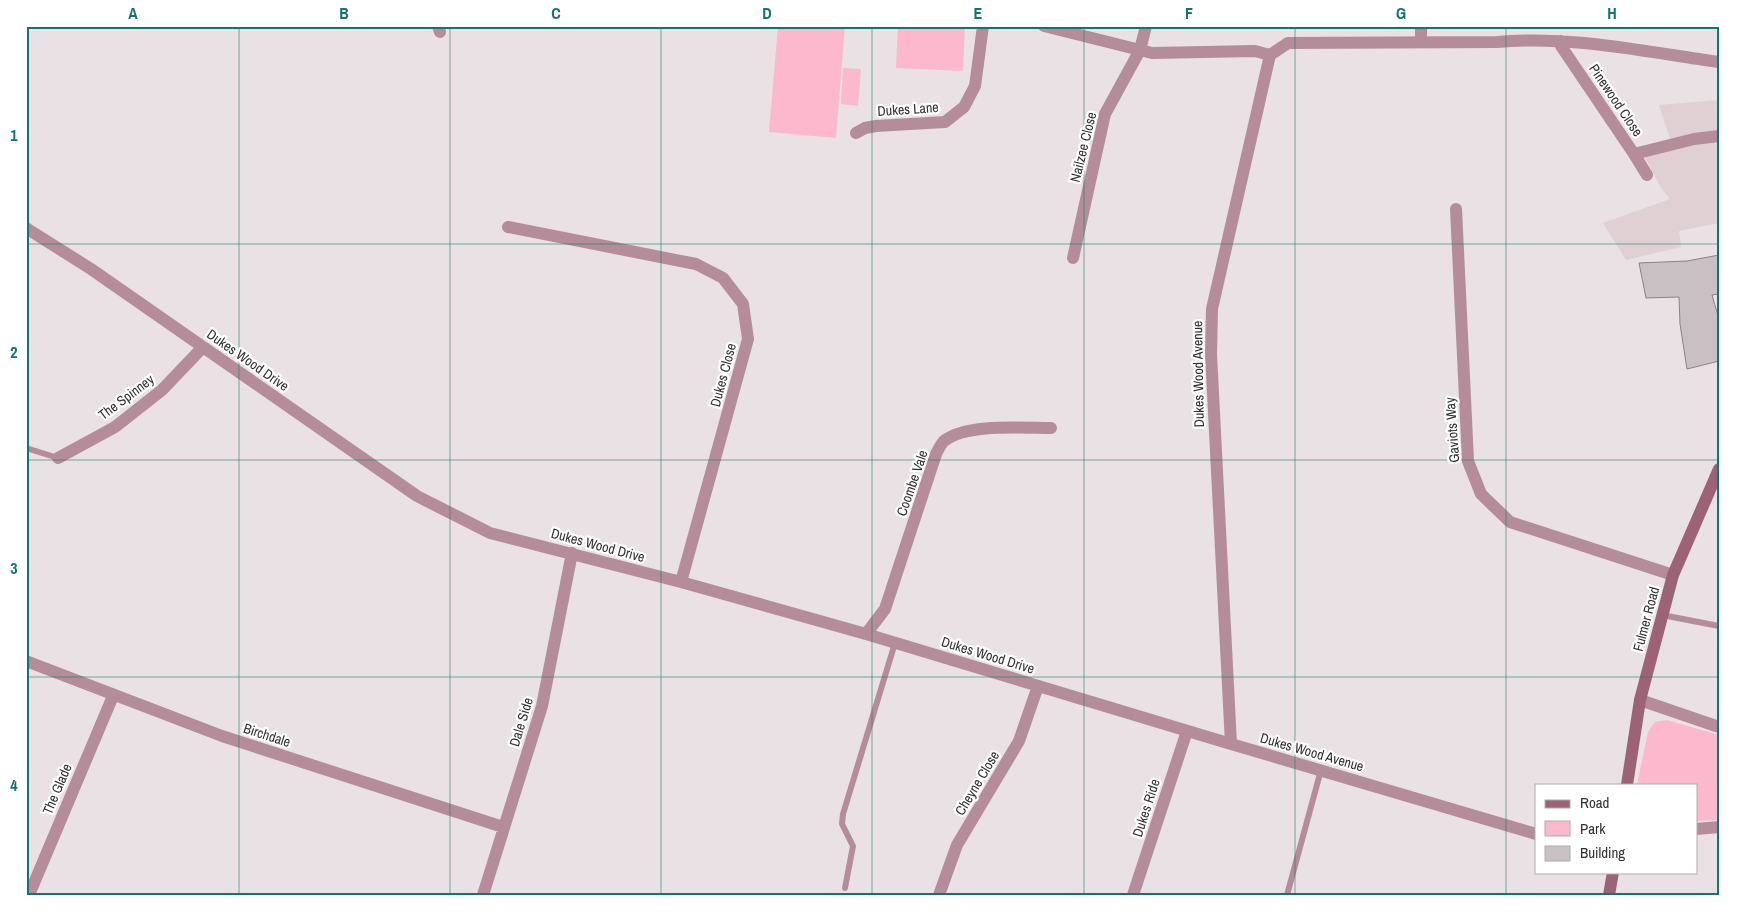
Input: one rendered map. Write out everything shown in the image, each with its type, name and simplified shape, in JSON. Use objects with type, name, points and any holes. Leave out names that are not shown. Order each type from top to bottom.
[{"type":"street","name":"Dukes Lane","points":[[856,133],[865,128],[876,126],[945,122],[955,115],[964,107],[976,86],[983,26]]},
{"type":"street","points":[[1044,26],[1152,53],[1255,51],[1270,55],[1288,43],[1561,41],[1719,62]]},
{"type":"street","name":"Nailzee Close","points":[[1072,258],[1105,114],[1140,50],[1146,26]]},
{"type":"street","points":[[1421,26],[1421,41]]},
{"type":"street","name":"Pinewood Close","points":[[1561,41],[1561,46],[1634,154],[1694,139],[1719,136]]},
{"type":"street","name":"Dukes Wood Avenue","points":[[1270,55],[1212,309],[1210,354],[1231,744],[1535,834]]},
{"type":"street","points":[[1634,154],[1647,175]]},
{"type":"street","name":"Gaviots Way","points":[[1456,209],[1468,461],[1481,494],[1510,522],[1673,575]]},
{"type":"street","name":"Dukes Close","points":[[508,227],[696,264],[723,278],[743,304],[748,339],[681,582]]},
{"type":"street","name":"Dukes Wood Drive","points":[[26,228],[91,269],[417,496],[490,532],[681,582],[866,634],[1231,744]]},
{"type":"street","name":"The Spinney","points":[[58,458],[115,427],[162,390],[203,347]]},
{"type":"street","name":"Coombe Vale","points":[[866,634],[885,609],[936,454],[943,442],[958,434],[976,430],[1051,428]]},
{"type":"street","name":"Fulmer Road","points":[[1627,784],[1640,700],[1673,575],[1719,469]]},
{"type":"street","name":"Dale Side","points":[[482,895],[542,706],[572,553]]},
{"type":"street","name":"Birchdale","points":[[26,661],[113,696],[222,736],[503,827]]},
{"type":"street","name":"Cheyne Close","points":[[939,895],[957,845],[1019,741],[1038,686]]},
{"type":"street","name":"The Glade","points":[[29,895],[113,696]]},
{"type":"street","points":[[1640,700],[1719,727]]},
{"type":"street","name":"Dukes Ride","points":[[1133,895],[1186,731]]},
{"type":"street","points":[[1698,828],[1719,827]]},
{"type":"street","points":[[1609,895],[1614,874]]},
{"type":"lane","points":[[26,448],[58,458]]},
{"type":"lane","points":[[1662,615],[1719,626]]},
{"type":"lane","points":[[845,888],[853,846],[842,824],[843,814],[895,643]]},
{"type":"lane","points":[[1287,895],[1321,770]]},
{"type":"shaded area","points":[[1719,100],[1719,223],[1679,231],[1681,247],[1626,260],[1603,223],[1670,199],[1661,188],[1640,148],[1671,142],[1659,105]]},
{"type":"green space","points":[[778,26],[845,26],[836,138],[769,132]]},
{"type":"green space","points":[[898,26],[965,26],[963,71],[896,68]]},
{"type":"green space","points":[[843,68],[861,69],[858,106],[841,104]]},
{"type":"green space","points":[[1667,720],[1719,735],[1719,820],[1698,821],[1698,784],[1637,784],[1648,732],[1655,722]]},
{"type":"building","points":[[1719,255],[1719,294],[1712,295],[1719,319],[1719,361],[1687,369],[1680,324],[1679,297],[1646,298],[1639,263],[1687,261]]}]
